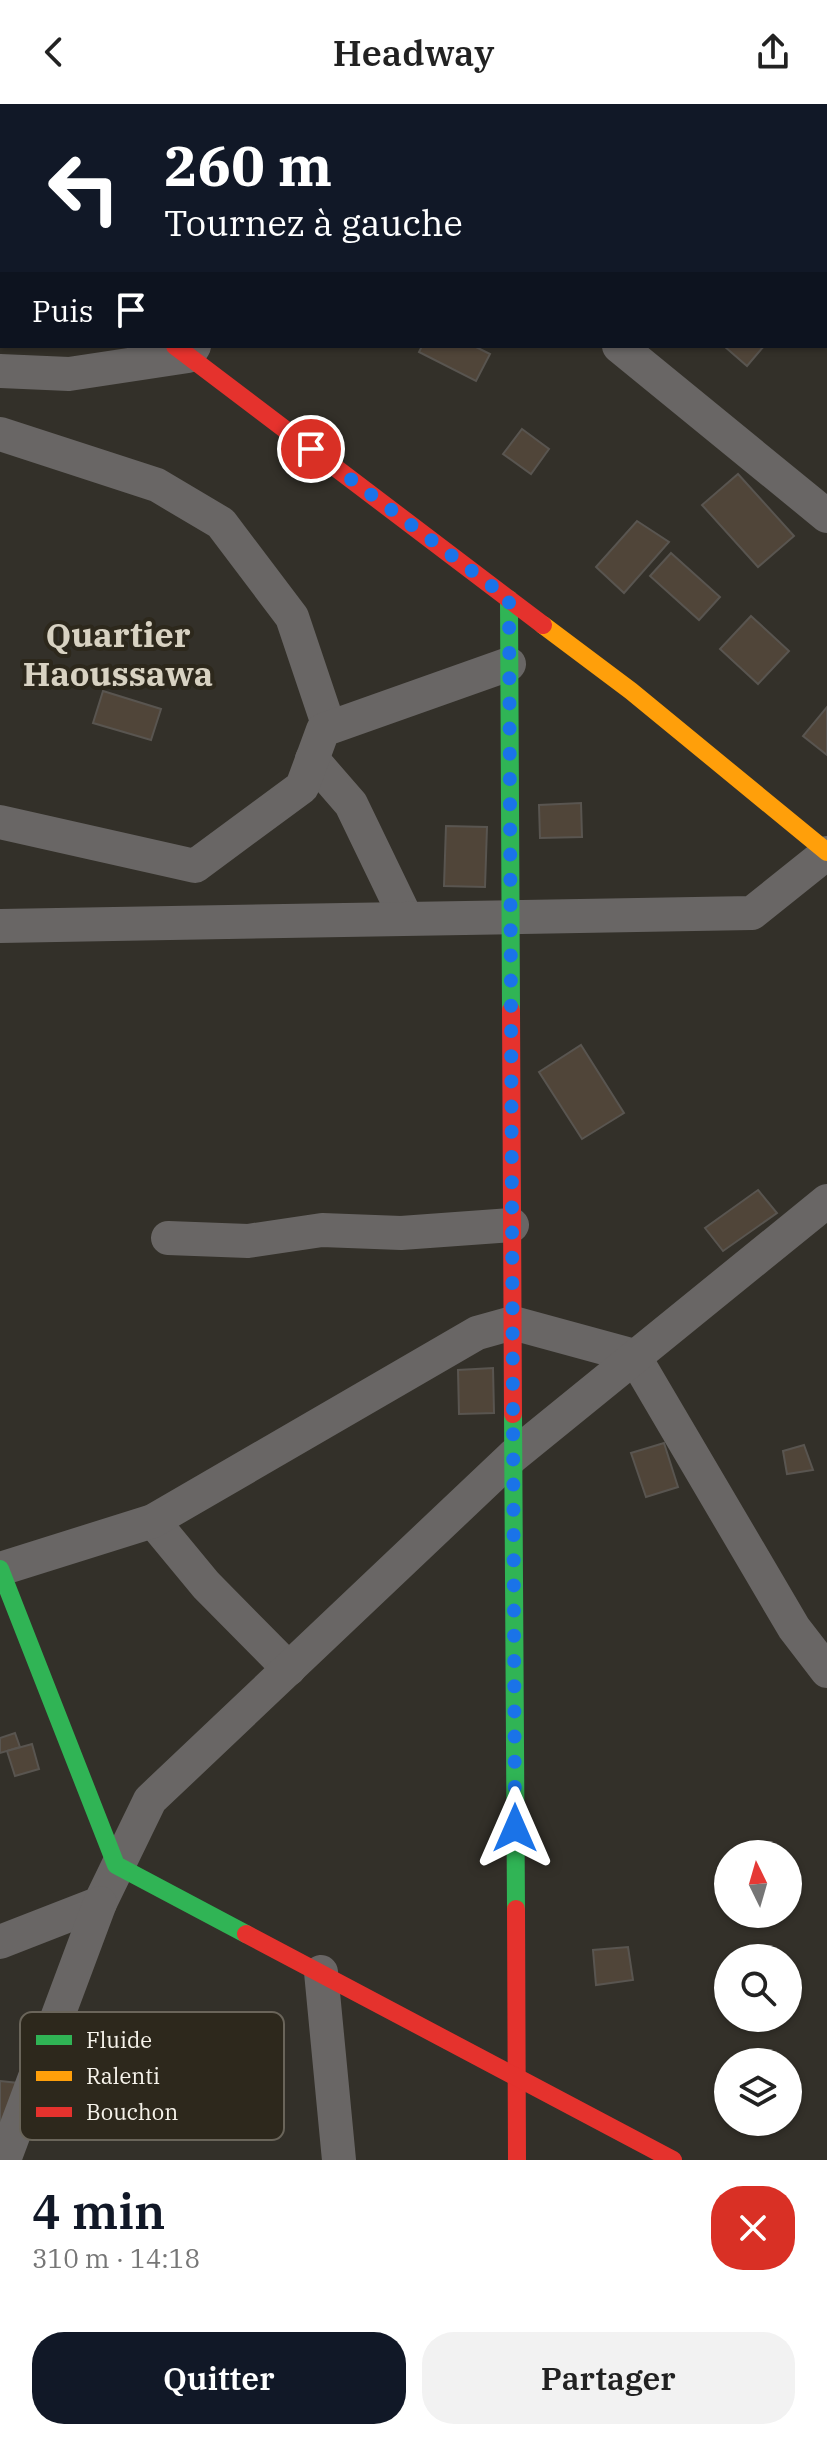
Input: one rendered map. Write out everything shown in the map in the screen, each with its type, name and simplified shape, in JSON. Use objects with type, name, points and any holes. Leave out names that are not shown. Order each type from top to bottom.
[{"type":"street","points":[[621,348],[827,516]]},
{"type":"street","points":[[0,371],[69,374],[185,349],[631,691],[827,853],[752,913],[0,926]]},
{"type":"street","points":[[5,445],[157,485],[221,523],[292,617],[329,727]]},
{"type":"street","points":[[509,599],[517,2160]]},
{"type":"street","points":[[0,822],[195,866],[302,787],[323,730],[509,664]]},
{"type":"street","points":[[312,759],[351,804],[406,918]]},
{"type":"street","points":[[61,2012],[100,1903],[150,1800],[513,1456],[827,1201]]},
{"type":"street","points":[[168,1238],[248,1241],[322,1230],[401,1233],[512,1225]]},
{"type":"street","points":[[673,2160],[116,1865],[0,1569],[153,1521],[477,1333],[513,1323],[634,1356],[794,1628],[827,1671]]},
{"type":"street","points":[[153,1521],[206,1585],[289,1669]]},
{"type":"street","points":[[0,1942],[100,1903]]},
{"type":"street","points":[[321,1972],[339,2160]]},
{"type":"street","points":[[4,2160],[20,2111]]},
{"type":"building","points":[[421,348],[478,348],[490,354],[476,381],[419,352]]},
{"type":"building","points":[[726,348],[762,348],[747,366]]},
{"type":"building","points":[[522,429],[549,449],[531,474],[503,454]]},
{"type":"building","points":[[738,474],[794,536],[758,567],[702,505]]},
{"type":"building","points":[[637,521],[669,542],[624,593],[596,567]]},
{"type":"building","points":[[671,553],[720,597],[699,620],[650,576]]},
{"type":"building","points":[[751,616],[789,651],[758,684],[720,649]]},
{"type":"building","points":[[103,691],[161,709],[151,740],[93,723]]},
{"type":"building","points":[[827,707],[827,755],[803,736]]},
{"type":"building","points":[[581,803],[582,837],[540,838],[539,805]]},
{"type":"building","points":[[446,826],[487,827],[485,887],[444,886]]},
{"type":"building","points":[[581,1045],[624,1113],[582,1139],[539,1072]]},
{"type":"building","points":[[758,1190],[777,1213],[723,1251],[705,1228]]},
{"type":"building","points":[[493,1368],[494,1413],[459,1414],[458,1370]]},
{"type":"building","points":[[664,1443],[678,1487],[646,1497],[631,1453]]},
{"type":"building","points":[[804,1445],[813,1470],[787,1474],[783,1451]]},
{"type":"building","points":[[15,1733],[20,1747],[0,1753],[0,1738]]},
{"type":"building","points":[[32,1744],[39,1769],[15,1776],[7,1751]]},
{"type":"building","points":[[628,1947],[633,1980],[596,1985],[593,1950]]},
{"type":"building","points":[[0,2081],[18,2083],[14,2122],[0,2121]]},
{"type":"traffic: fast","points":[[509,599],[511,1010]]},
{"type":"traffic: fast","points":[[513,1414],[516,1909]]},
{"type":"traffic: fast","points":[[0,1569],[116,1865],[246,1934]]},
{"type":"traffic: slow","points":[[543,625],[631,691],[827,852]]},
{"type":"traffic: jam","points":[[178,348],[543,625]]},
{"type":"traffic: jam","points":[[511,1010],[513,1414]]},
{"type":"traffic: jam","points":[[516,1909],[517,2160]]},
{"type":"traffic: jam","points":[[246,1934],[673,2160]]},
{"type":"district","name":"Quartier Haoussawa","points":[[118,654]]},
{"type":"route","points":[[311,449],[509,599],[515,1828]]}]
